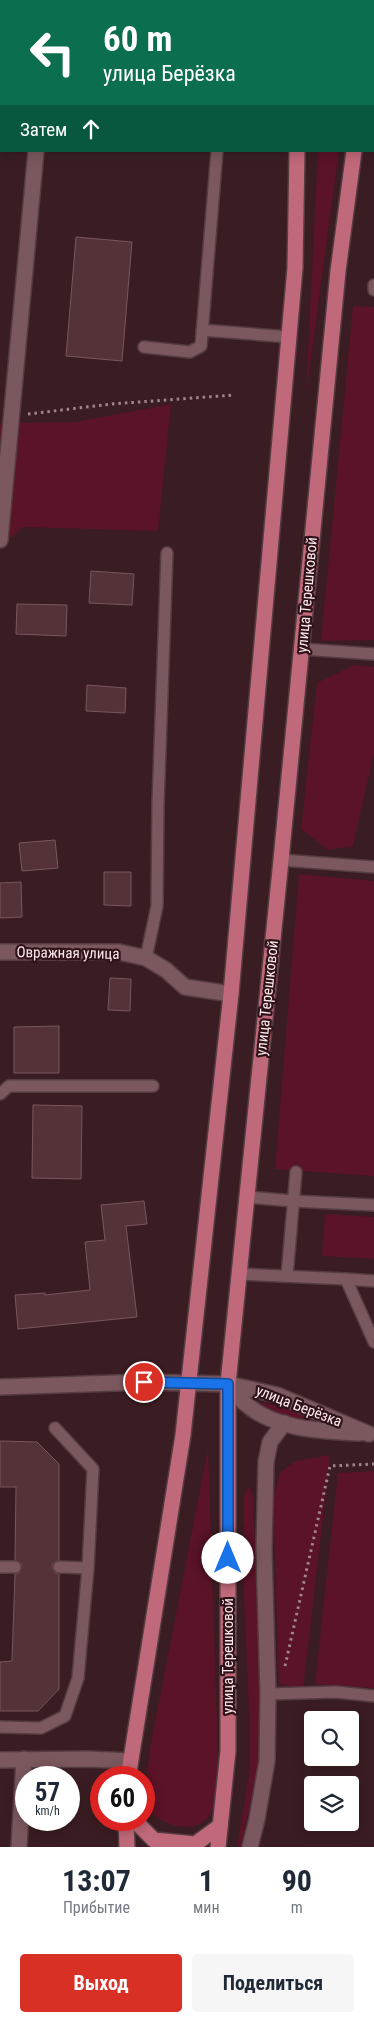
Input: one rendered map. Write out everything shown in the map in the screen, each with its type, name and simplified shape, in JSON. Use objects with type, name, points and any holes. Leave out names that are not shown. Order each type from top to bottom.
[{"type":"main road","points":[[0,540],[6,415],[36,152]]},
{"type":"main road","points":[[129,1766],[180,1455],[231,994],[295,268],[297,152]]},
{"type":"main road","name":"улица Терешковой","points":[[218,1847],[228,1750],[228,1384],[338,271],[354,152]]},
{"type":"main road","name":"Овражная улица","points":[[0,952],[119,952],[146,958],[166,970],[185,987],[231,994]]},
{"type":"main road","name":"улица Берёзка","points":[[0,1387],[144,1382],[228,1384],[277,1395],[371,1434]]},
{"type":"main road","name":"улица Берёзка","points":[[228,1384],[246,1404],[264,1417],[330,1432],[371,1434]]},
{"type":"main road","points":[[250,1847],[257,1819],[267,1760],[273,1694],[264,1550],[266,1462],[270,1442],[284,1423]]},
{"type":"main road","points":[[19,1847],[24,1759]]},
{"type":"main road","points":[[0,1760],[88,1759],[130,1761]]},
{"type":"main road","points":[[145,1831],[154,1840],[196,1844],[220,1826]]},
{"type":"main road","points":[[126,1831],[126,1847]]},
{"type":"lane","points":[[144,347],[190,352],[201,346],[217,152]]},
{"type":"lane","points":[[374,285],[374,290]]},
{"type":"lane","points":[[202,330],[289,337]]},
{"type":"lane","points":[[146,958],[157,906],[159,758],[166,553]]},
{"type":"lane","points":[[302,649],[374,654]]},
{"type":"lane","points":[[281,860],[374,867]]},
{"type":"lane","points":[[0,1094],[9,1086],[153,1086]]},
{"type":"lane","points":[[287,1276],[296,1172]]},
{"type":"lane","points":[[247,1197],[374,1205]]},
{"type":"lane","points":[[239,1274],[374,1281]]},
{"type":"lane","points":[[346,1279],[374,1342]]},
{"type":"lane","points":[[0,1727],[41,1728],[65,1716],[78,1678],[88,1568],[93,1469],[55,1428]]},
{"type":"lane","points":[[0,1567],[15,1567]]},
{"type":"lane","points":[[59,1567],[88,1568]]},
{"type":"lane","points":[[273,1694],[336,1692],[374,1696]]},
{"type":"path","points":[[6,415],[112,404],[234,395]]},
{"type":"path","points":[[273,1694],[330,1466],[374,1464]]},
{"type":"shaded area","points":[[318,152],[339,152],[306,394]]},
{"type":"shaded area","points":[[353,306],[374,307],[374,640],[321,641]]},
{"type":"shaded area","points":[[171,404],[158,531],[23,527],[0,547],[0,423],[75,422]]},
{"type":"shaded area","points":[[354,665],[374,667],[374,753],[353,846],[328,850],[301,829],[317,683]]},
{"type":"shaded area","points":[[299,874],[374,881],[374,1176],[275,1169]]},
{"type":"shaded area","points":[[325,1214],[374,1217],[374,1259],[322,1256]]},
{"type":"shaded area","points":[[263,1402],[332,1424],[331,1427],[260,1409]]},
{"type":"shaded area","points":[[208,1449],[218,1753],[215,1800],[210,1814],[204,1821],[186,1827],[175,1826],[155,1815],[155,1766],[148,1766]]},
{"type":"shaded area","points":[[330,1455],[303,1690],[279,1684],[273,1501],[280,1472],[296,1461]]},
{"type":"shaded area","points":[[374,1471],[374,1688],[315,1684],[338,1473]]},
{"type":"shaded area","points":[[249,1486],[253,1497],[262,1734],[256,1778],[241,1847],[237,1847],[249,1777],[250,1736],[244,1594],[244,1496]]},
{"type":"building","points":[[76,237],[132,242],[122,361],[66,356]]},
{"type":"building","points":[[91,571],[134,574],[132,605],[89,603]]},
{"type":"building","points":[[17,604],[67,605],[66,636],[16,634]]},
{"type":"building","points":[[87,685],[126,688],[125,713],[86,711]]},
{"type":"building","points":[[55,840],[58,868],[22,871],[19,843]]},
{"type":"building","points":[[104,872],[131,872],[131,906],[104,905]]},
{"type":"building","points":[[21,882],[22,917],[0,918],[0,883]]},
{"type":"building","points":[[110,978],[131,979],[130,1011],[108,1010]]},
{"type":"building","points":[[59,1026],[59,1073],[14,1073],[14,1027]]},
{"type":"building","points":[[33,1105],[82,1106],[81,1179],[32,1178]]},
{"type":"building","points":[[144,1201],[147,1224],[126,1226],[137,1317],[18,1329],[15,1295],[45,1293],[45,1295],[90,1290],[85,1242],[105,1240],[101,1205]]},
{"type":"building","points":[[0,1441],[37,1442],[59,1464],[59,1560],[53,1563],[52,1567],[55,1573],[59,1574],[59,1689],[38,1711],[0,1711],[0,1662],[12,1661],[15,1574],[19,1573],[22,1567],[21,1563],[15,1560],[16,1487],[0,1487]]},
{"type":"route","points":[[144,1382],[228,1384],[228,1558]]}]
